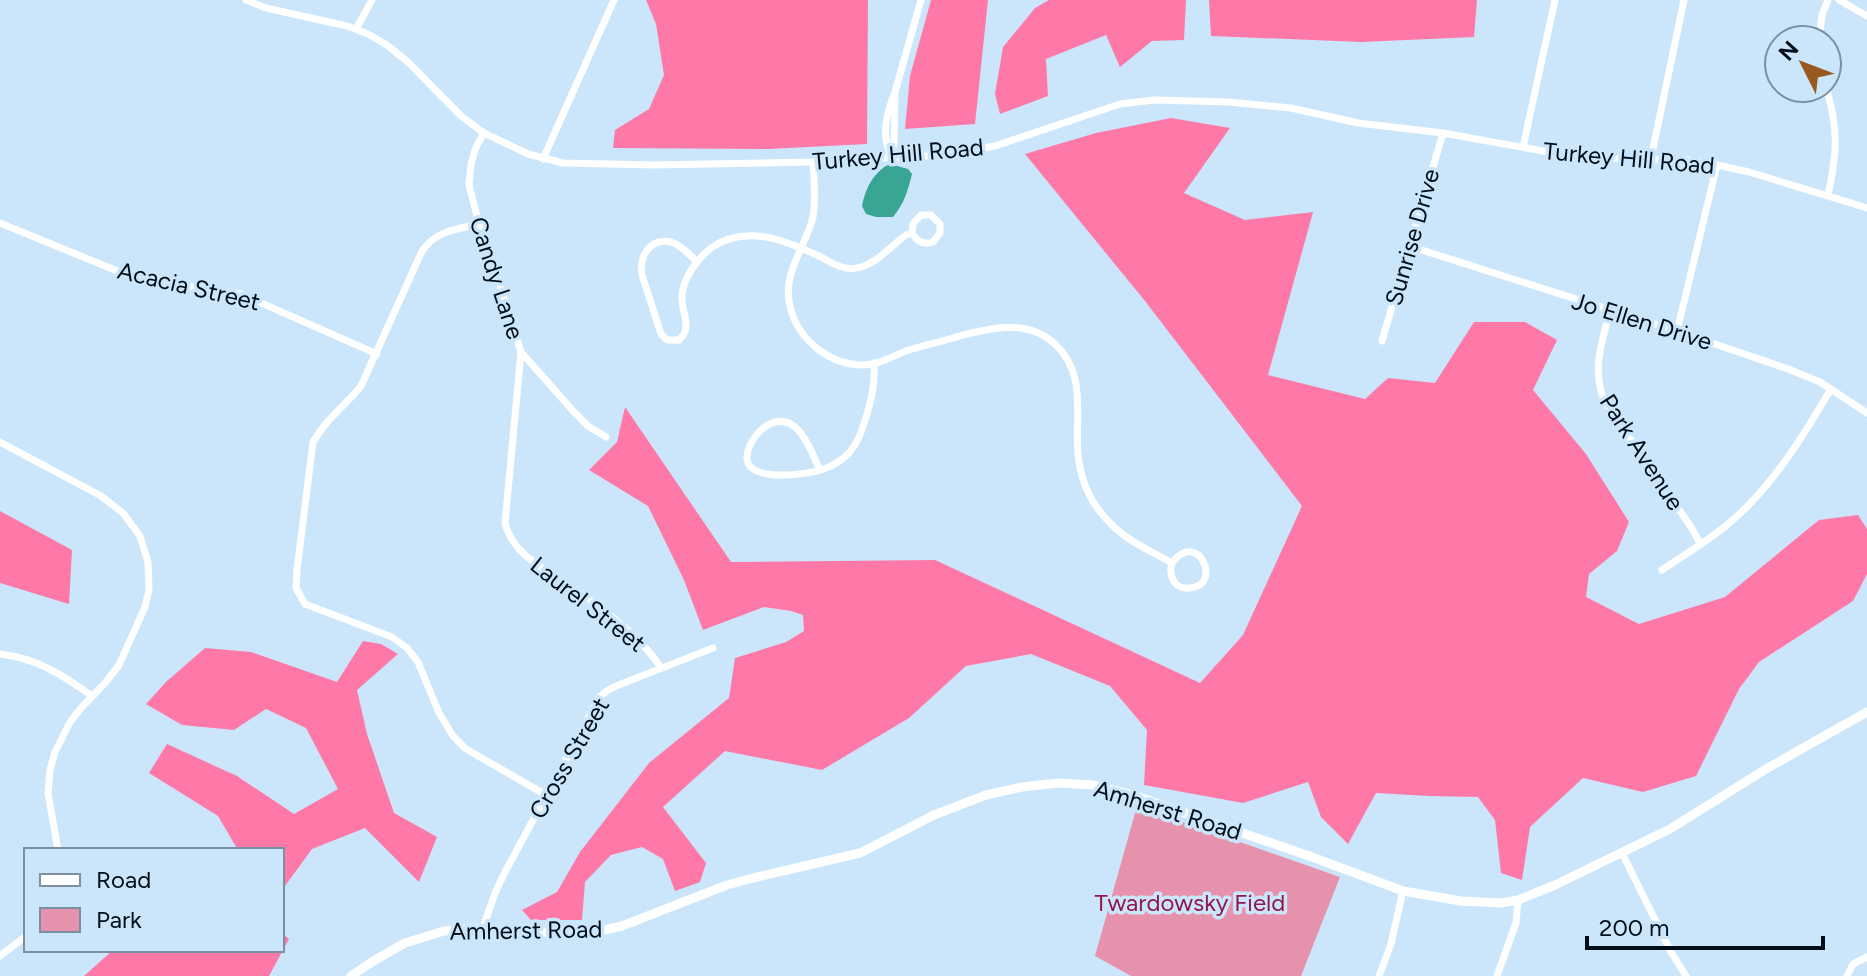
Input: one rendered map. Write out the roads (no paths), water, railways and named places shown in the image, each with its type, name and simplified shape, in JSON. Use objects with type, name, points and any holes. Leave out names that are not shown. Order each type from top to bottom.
[{"type":"street","name":"Turkey Hill Road","points":[[246,0],[266,8],[356,29],[387,45],[461,116],[484,133],[512,148],[563,163],[813,162],[943,155],[986,148],[1109,107],[1138,101],[1261,104],[1306,110],[1358,123],[1443,133],[1575,156],[1687,160],[1717,165],[1867,208]]},
{"type":"street","points":[[356,29],[372,0]]},
{"type":"street","points":[[543,159],[614,0]]},
{"type":"street","points":[[891,157],[885,144],[889,106],[921,0]]},
{"type":"street","points":[[1523,147],[1555,0]]},
{"type":"street","points":[[1651,158],[1684,0]]},
{"type":"street","points":[[1821,24],[1828,0]]},
{"type":"street","points":[[1839,0],[1867,16]]},
{"type":"street","points":[[1828,195],[1836,141],[1830,104]]},
{"type":"street","name":"Candy Lane","points":[[484,133],[471,164],[469,185],[521,352],[574,412],[588,426],[606,437]]},
{"type":"street","name":"Sunrise Drive","points":[[1382,341],[1443,133]]},
{"type":"street","points":[[813,162],[813,213],[792,266],[788,294],[799,329],[811,344],[826,354],[854,364],[874,363],[909,350],[994,328],[1022,328],[1047,338],[1067,358],[1075,374],[1079,461],[1092,500],[1122,534],[1172,563]]},
{"type":"street","points":[[1677,331],[1717,165]]},
{"type":"street","points":[[921,215],[933,216],[940,224],[939,235],[930,243],[919,242],[912,233],[913,224],[921,215]]},
{"type":"street","name":"Acacia Street","points":[[0,223],[132,277],[241,294],[377,354]]},
{"type":"street","points":[[479,224],[443,233],[427,243],[361,386],[322,426],[313,442],[296,588],[305,604],[392,637],[407,648],[418,662],[439,713],[453,736],[466,749],[546,795]]},
{"type":"street","points":[[697,262],[675,244],[666,242],[652,245],[643,256],[642,275],[661,334],[667,340],[675,342],[685,334],[682,294],[697,262],[718,244],[738,236],[759,235],[801,248],[836,265],[859,268],[912,233]]},
{"type":"street","name":"Jo Ellen Drive","points":[[1409,246],[1788,369],[1831,389],[1867,413]]},
{"type":"street","name":"Park Avenue","points":[[1610,311],[1598,358],[1601,393],[1700,543]]},
{"type":"street","name":"Laurel Street","points":[[521,352],[505,523],[507,532],[531,561],[571,586],[642,642],[661,668]]},
{"type":"street","points":[[820,470],[801,433],[790,423],[781,421],[769,424],[749,446],[749,463],[755,469],[783,476],[820,470],[844,458],[857,441],[874,390],[874,363]]},
{"type":"street","points":[[1662,570],[1730,523],[1755,498],[1777,471],[1831,389]]},
{"type":"street","points":[[0,442],[109,501],[128,520],[143,544],[149,571],[148,599],[119,665],[65,729],[52,761],[48,786],[58,848]]},
{"type":"street","points":[[1182,553],[1196,554],[1205,564],[1204,578],[1193,588],[1179,586],[1170,574],[1172,563],[1182,553]]},
{"type":"street","name":"Cross Street","points":[[483,928],[495,893],[599,698],[616,686],[713,648]]},
{"type":"street","points":[[0,654],[45,666],[92,696]]},
{"type":"street","name":"Amherst Road","points":[[351,976],[414,939],[444,931],[483,928],[573,934],[609,930],[727,885],[860,853],[946,810],[986,795],[1058,783],[1094,785],[1130,794],[1403,891],[1461,901],[1501,903],[1518,900],[1555,885],[1670,829],[1766,769],[1867,712]]},
{"type":"street","points":[[1622,853],[1686,976]]},
{"type":"street","points":[[1379,976],[1391,944],[1403,891]]},
{"type":"street","points":[[1497,976],[1516,923],[1518,900]]},
{"type":"street","points":[[0,956],[24,938]]},
{"type":"street","points":[[1847,976],[1853,964],[1867,957]]},
{"type":"park label","name":"Twardowsky Field","points":[[1190,902]]}]
